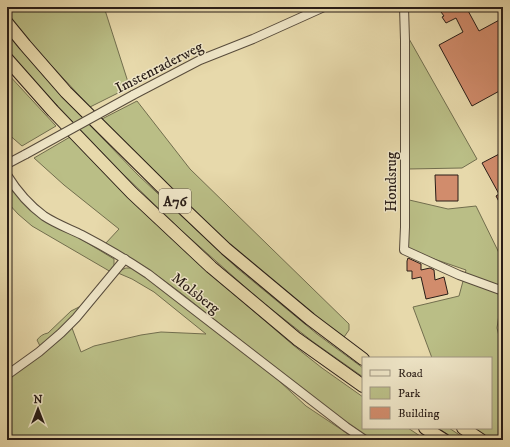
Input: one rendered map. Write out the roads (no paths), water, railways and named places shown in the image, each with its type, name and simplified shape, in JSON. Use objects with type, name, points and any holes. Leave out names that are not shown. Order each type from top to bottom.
[{"type":"highway","name":"A76","points":[[7,23],[25,46],[66,92],[226,249],[310,319],[362,358]]},
{"type":"highway","name":"A76","points":[[7,59],[53,111],[132,193],[211,267],[297,339],[362,385]]},
{"type":"highway","points":[[427,429],[444,440]]},
{"type":"highway","points":[[464,429],[481,440]]},
{"type":"street","name":"Imstenraderweg","points":[[309,14],[319,7]]},
{"type":"street","name":"Imstenraderweg","points":[[7,164],[200,60],[324,7]]},
{"type":"street","name":"Hondsrug","points":[[404,7],[406,227],[404,250],[459,275],[503,291]]},
{"type":"street","name":"Molsberg","points":[[7,175],[29,203],[44,216],[125,259],[162,285],[334,418],[365,440]]},
{"type":"street","points":[[7,374],[39,352],[61,333],[76,318],[125,259]]}]
